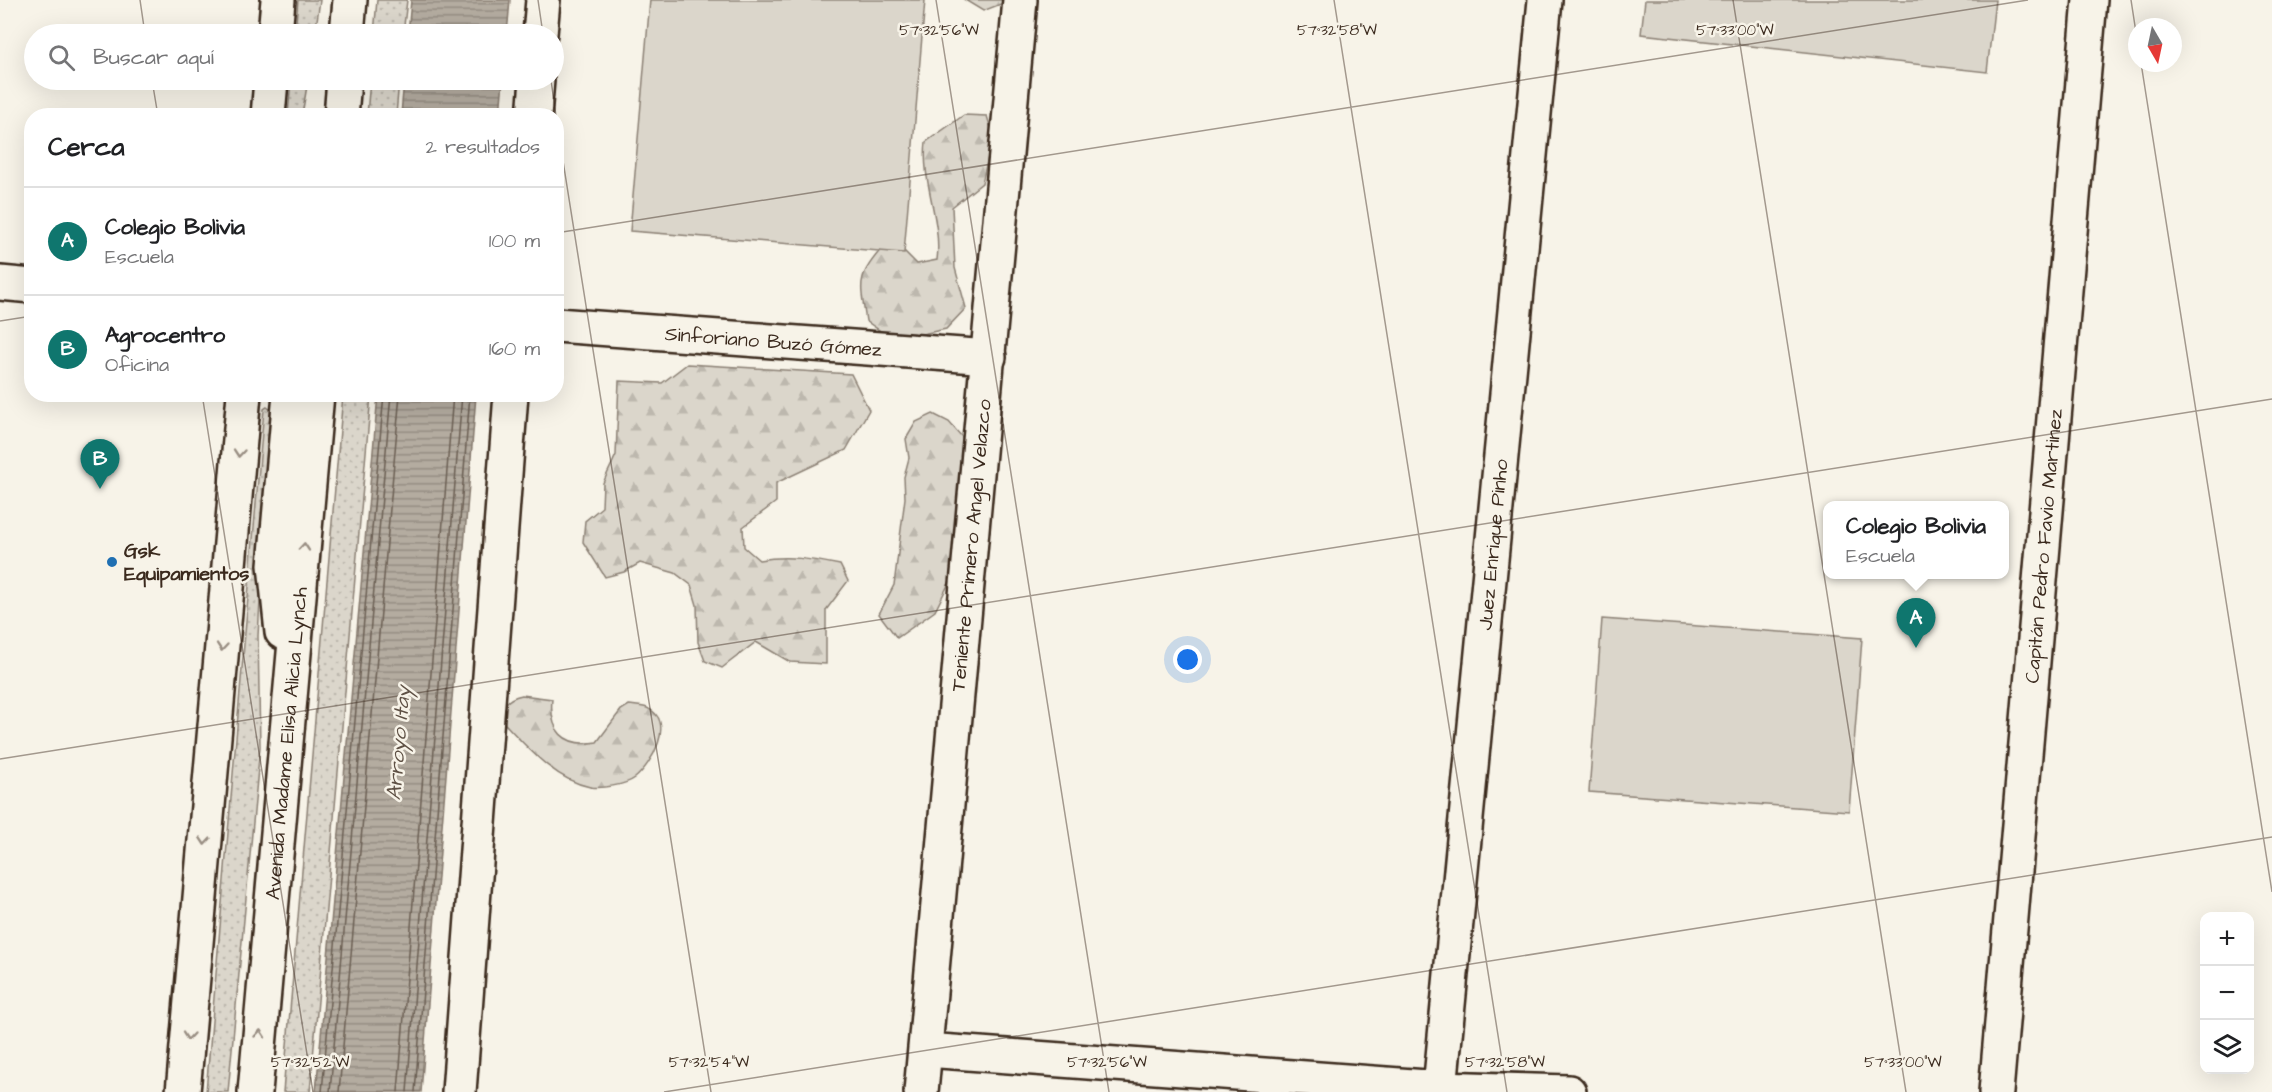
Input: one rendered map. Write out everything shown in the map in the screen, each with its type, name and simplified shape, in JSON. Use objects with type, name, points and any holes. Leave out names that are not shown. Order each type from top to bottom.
[{"type":"main road","points":[[276,24],[278,0]]},
{"type":"main road","points":[[348,24],[350,0]]},
{"type":"main road","points":[[541,24],[543,0]]},
{"type":"main road","name":"Teniente Primero Angel Velazco","points":[[921,1092],[1020,0]]},
{"type":"main road","name":"Juez Enrique Pinho","points":[[1440,1088],[1545,0]]},
{"type":"main road","name":"Capitán Pedro Favio Martinez","points":[[1996,1092],[2090,0]]},
{"type":"main road","points":[[269,108],[270,90]]},
{"type":"main road","points":[[342,108],[343,90]]},
{"type":"main road","points":[[535,108],[536,90]]},
{"type":"main road","points":[[0,283],[24,285]]},
{"type":"main road","name":"Sinforiano Buzó Gómez","points":[[564,326],[989,357]]},
{"type":"main road","points":[[183,1092],[243,402]]},
{"type":"main road","points":[[289,402],[275,565],[290,702]]},
{"type":"main road","name":"Avenida Madame Elisa Alicia Lynch","points":[[255,1092],[316,402]]},
{"type":"main road","points":[[459,1092],[510,402]]},
{"type":"main road","points":[[926,1050],[1440,1088],[1569,1092]]},
{"type":"green space","points":[[298,0],[320,0],[316,24],[296,24]]},
{"type":"green space","points":[[377,0],[407,0],[404,24],[375,24]]},
{"type":"green space","points":[[650,0],[925,0],[904,253],[630,231]]},
{"type":"green space","points":[[965,0],[1003,0],[1001,4],[983,11]]},
{"type":"green space","points":[[1645,0],[1995,0],[1987,72],[1641,34]]},
{"type":"green space","points":[[290,90],[306,90],[303,108],[289,108]]},
{"type":"green space","points":[[369,90],[398,90],[397,108],[368,108]]},
{"type":"green space","points":[[964,115],[987,116],[993,135],[982,183],[952,207],[955,268],[966,308],[946,329],[903,338],[885,334],[866,321],[862,297],[864,273],[884,246],[903,250],[917,264],[937,260],[937,230],[926,172],[926,142]]},
{"type":"green space","points":[[687,364],[851,374],[869,410],[846,450],[776,483],[776,502],[743,527],[744,547],[759,560],[800,558],[840,565],[848,581],[826,610],[826,664],[790,662],[756,642],[722,668],[705,661],[698,642],[697,605],[691,585],[675,573],[640,563],[624,572],[605,577],[583,542],[585,521],[602,507],[603,483],[616,455],[619,381],[662,383]]},
{"type":"green space","points":[[342,402],[370,402],[310,1092],[283,1092]]},
{"type":"green space","points":[[267,407],[271,410],[258,636],[260,747],[228,1092],[206,1092],[264,409]]},
{"type":"green space","points":[[933,414],[949,422],[962,437],[969,459],[950,581],[935,611],[897,638],[879,614],[894,585],[905,498],[904,477],[909,458],[906,439],[916,422]]},
{"type":"green space","points":[[1602,619],[1862,638],[1849,811],[1589,792]]},
{"type":"green space","points":[[516,696],[552,699],[553,720],[556,728],[567,739],[575,742],[597,742],[621,710],[629,705],[647,708],[656,714],[660,723],[661,732],[654,754],[635,778],[619,784],[590,787],[565,778],[543,762],[505,724],[503,713],[505,705]]},
{"type":"water","points":[[411,0],[510,0],[508,24],[409,24]]},
{"type":"water","points":[[403,90],[502,90],[501,108],[402,108]]},
{"type":"water","name":"Arroyo Itay","points":[[377,402],[475,402],[421,1092],[316,1092]]},
{"type":"place","name":"Agrocentro","points":[[100,489]]},
{"type":"place","name":"Gsk Equipamientos","points":[[112,562]]},
{"type":"place","name":"Colegio Bolivia","points":[[1916,648]]}]
